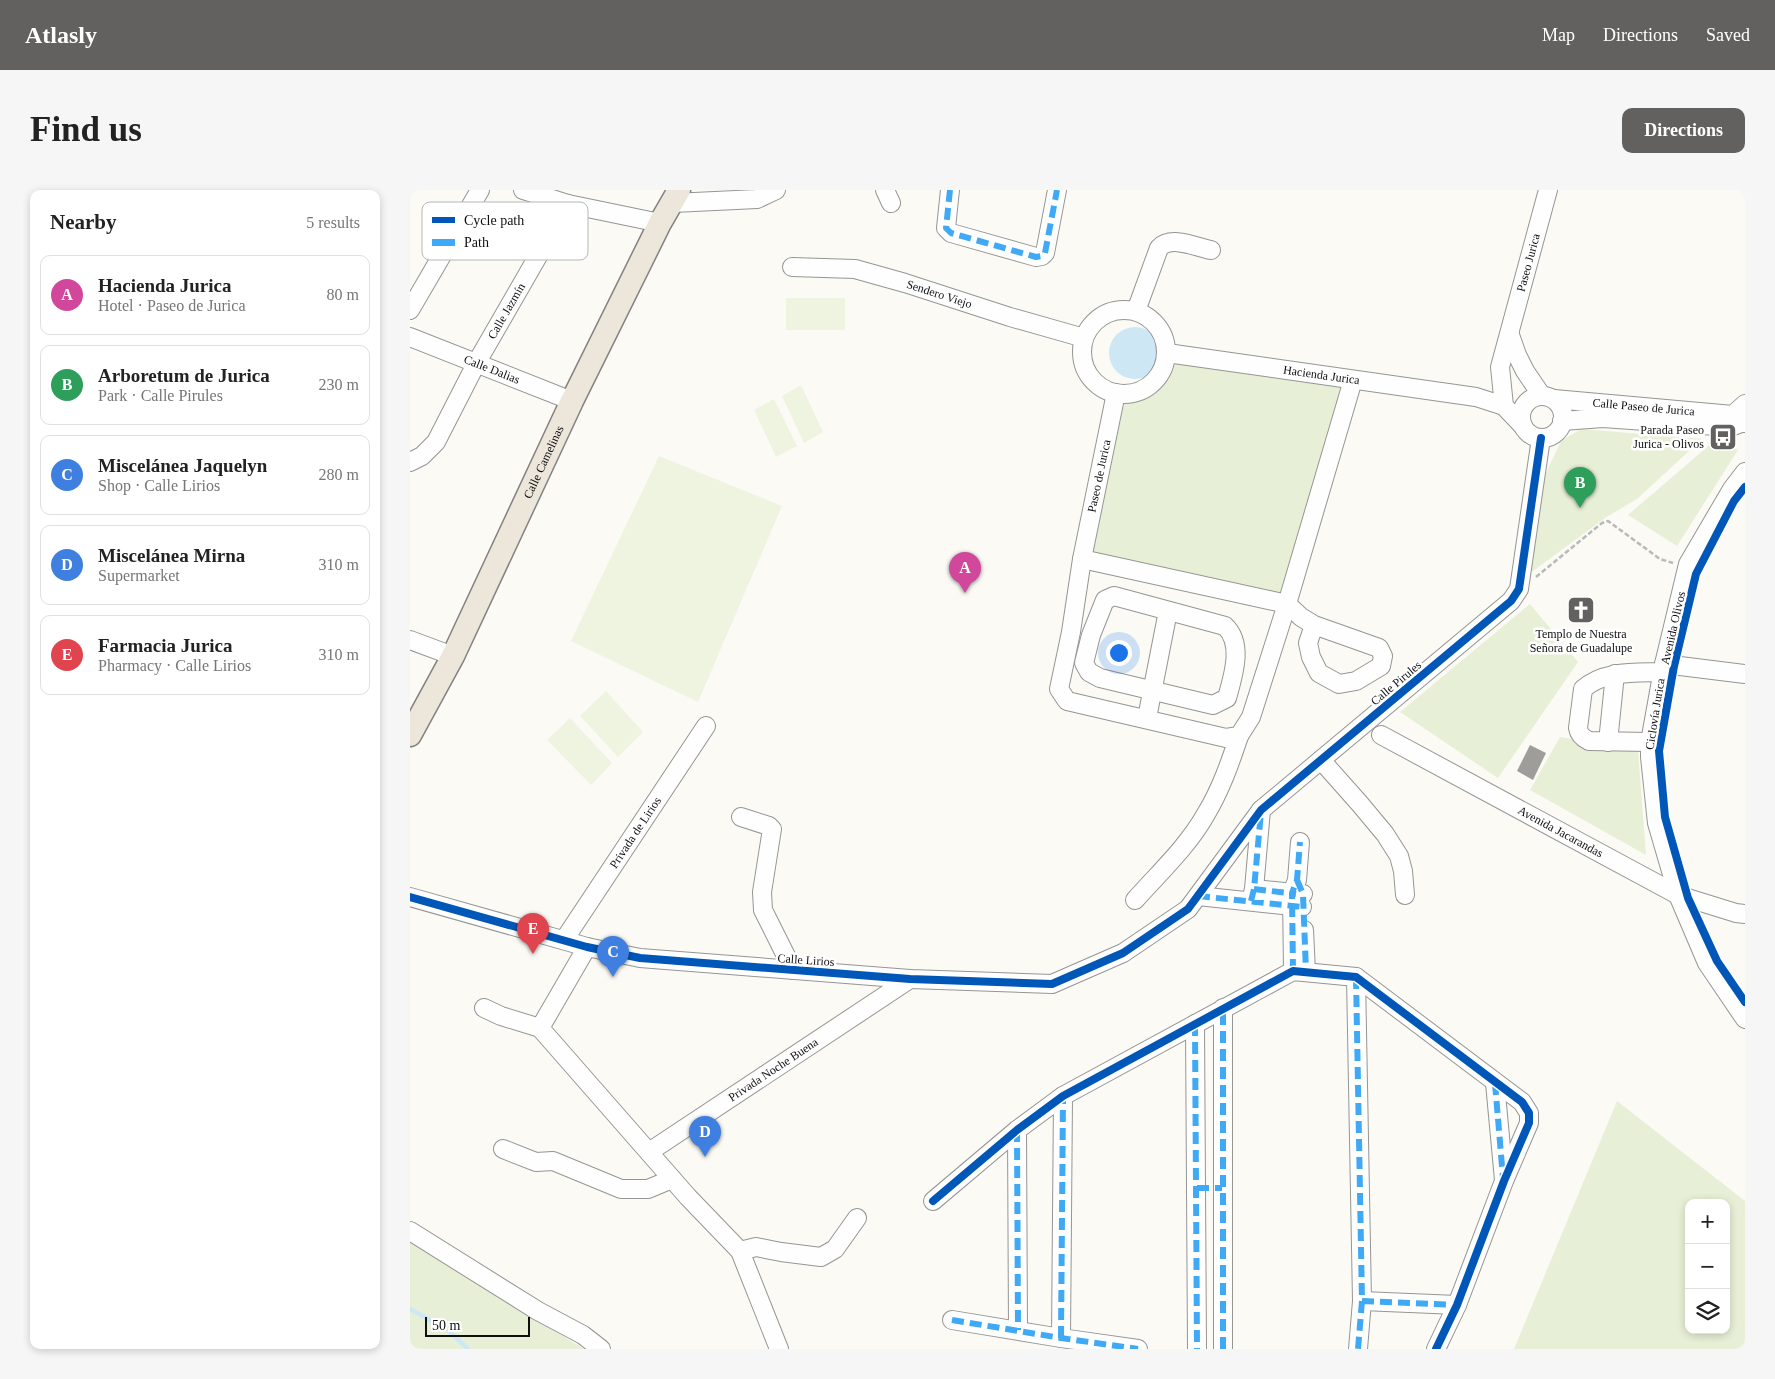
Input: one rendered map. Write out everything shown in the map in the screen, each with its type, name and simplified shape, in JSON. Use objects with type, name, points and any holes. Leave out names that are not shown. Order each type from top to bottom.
[{"type":"main road","name":"Calle Camelinas","points":[[410,735],[453,656],[572,400],[660,223],[676,196]]},
{"type":"street","points":[[473,202],[480,190]]},
{"type":"street","points":[[523,190],[562,202]]},
{"type":"street","points":[[676,196],[757,199],[776,190]]},
{"type":"street","points":[[950,190],[946,228],[951,233],[1036,257],[1042,256],[1045,253],[1057,190]]},
{"type":"street","name":"Paseo Jurica","points":[[1504,406],[1500,386],[1500,367],[1548,190]]},
{"type":"street","points":[[588,208],[660,223]]},
{"type":"street","points":[[1136,311],[1159,248],[1164,243],[1172,242],[1211,250]]},
{"type":"street","points":[[410,310],[439,260]]},
{"type":"street","name":"Calle Jazmín","points":[[410,462],[422,456],[436,442],[477,362],[536,260]]},
{"type":"street","name":"Sendero Viejo","points":[[792,267],[855,269],[1084,338]]},
{"type":"street","points":[[1120,310],[1136,311],[1154,321],[1161,330],[1167,353],[1165,365],[1151,385],[1134,392],[1116,393],[1105,390],[1095,383],[1083,362],[1084,338],[1098,318],[1108,312],[1120,310]]},
{"type":"street","points":[[1510,334],[1525,372],[1543,398]]},
{"type":"street","name":"Calle Dalias","points":[[410,336],[572,400]]},
{"type":"street","name":"Hacienda Jurica","points":[[1167,353],[1476,397],[1504,406]]},
{"type":"street","points":[[1136,900],[1183,846],[1206,814],[1227,773],[1239,736],[1251,717],[1287,604],[1353,380]]},
{"type":"street","points":[[1476,397],[1500,386],[1543,398],[1562,409],[1562,421],[1558,430],[1550,436],[1541,438],[1527,432],[1504,406]]},
{"type":"street","name":"Paseo de Jurica","points":[[1116,393],[1082,558],[1071,632],[1059,689],[1067,701],[1147,718],[1226,738],[1239,736]]},
{"type":"street","points":[[1523,426],[1521,415],[1524,405],[1543,398]]},
{"type":"street","name":"Calle Paseo de Jurica","points":[[1543,398],[1739,418]]},
{"type":"street","name":"Calle Paseo de Jurica","points":[[1562,421],[1603,418],[1739,418]]},
{"type":"street","name":"Calle Pirules","points":[[1193,902],[1261,810],[1511,601],[1520,584],[1541,438]]},
{"type":"street","name":"Avenida Olivos","points":[[1745,472],[1732,489],[1687,569],[1663,668],[1650,742],[1650,758],[1658,823],[1678,894],[1707,962],[1745,1019]]},
{"type":"street","points":[[1082,558],[1287,604],[1301,618],[1314,625]]},
{"type":"street","points":[[1114,596],[1225,626],[1231,631],[1235,639],[1235,671],[1227,698],[1213,705],[1100,678],[1089,672],[1084,663],[1091,636],[1105,600],[1114,596]]},
{"type":"street","points":[[1147,718],[1168,610]]},
{"type":"street","points":[[1071,632],[1091,636]]},
{"type":"street","points":[[410,640],[453,656]]},
{"type":"street","points":[[1650,742],[1589,741],[1582,738],[1578,728],[1583,689],[1597,679],[1615,674],[1663,668],[1745,674]]},
{"type":"street","points":[[1608,742],[1615,674]]},
{"type":"street","name":"Privada de Lirios","points":[[564,940],[706,726]]},
{"type":"street","name":"Avenida Jacarandas","points":[[1382,735],[1678,894],[1736,913],[1745,914]]},
{"type":"street","points":[[1321,760],[1385,834],[1399,856],[1403,871],[1405,896]]},
{"type":"street","points":[[1253,895],[1261,810]]},
{"type":"street","points":[[741,817],[769,826],[772,829],[762,892],[763,910],[793,970]]},
{"type":"street","points":[[1299,972],[1297,896],[1300,842]]},
{"type":"street","points":[[1193,902],[1253,895],[1297,896]]},
{"type":"street","name":"Calle Lirios","points":[[410,897],[564,940],[640,958],[910,979],[1052,984],[1123,953],[1193,902]]},
{"type":"street","points":[[540,1028],[587,946]]},
{"type":"street","points":[[933,1201],[1017,1130],[1063,1096],[1223,1008],[1299,972],[1356,977],[1522,1102],[1529,1113],[1529,1123],[1504,1181],[1457,1305],[1436,1349]]},
{"type":"street","points":[[1356,977],[1362,1301],[1358,1349]]},
{"type":"street","name":"Privada Noche Buena","points":[[649,1152],[910,979]]},
{"type":"street","points":[[484,1008],[508,1019],[540,1028],[672,1179],[740,1251],[779,1349]]},
{"type":"street","points":[[1223,1008],[1223,1349]]},
{"type":"street","points":[[1196,1024],[1197,1349]]},
{"type":"street","points":[[1495,1083],[1504,1181]]},
{"type":"street","points":[[1061,1338],[1063,1096]]},
{"type":"street","points":[[1017,1130],[1018,1330]]},
{"type":"street","points":[[503,1149],[536,1162],[553,1160],[621,1189],[648,1189],[672,1179]]},
{"type":"street","points":[[1197,1188],[1222,1188]]},
{"type":"street","points":[[740,1251],[756,1247],[822,1257],[835,1250],[857,1218]]},
{"type":"street","points":[[410,1231],[538,1311],[583,1335],[601,1349]]},
{"type":"street","points":[[1362,1301],[1457,1305]]},
{"type":"street","points":[[952,1320],[1138,1349]]},
{"type":"path","points":[[1520,584],[1528,583],[1608,521],[1660,559],[1687,569]]},
{"type":"green space","points":[[786,298],[845,298],[845,330],[786,330]]},
{"type":"green space","points":[[1176,361],[1346,383],[1282,597],[1089,554],[1121,401],[1160,387]]},
{"type":"green space","points":[[801,385],[823,432],[804,443],[782,396]]},
{"type":"green space","points":[[774,399],[797,446],[776,457],[754,410]]},
{"type":"green space","points":[[1581,429],[1702,439],[1637,499],[1605,518],[1529,574],[1528,569],[1545,475],[1561,441]]},
{"type":"green space","points":[[1713,442],[1738,450],[1677,546],[1628,515]]},
{"type":"green space","points":[[659,456],[782,506],[698,702],[571,641]]},
{"type":"green space","points":[[1530,604],[1578,662],[1498,778],[1400,712]]},
{"type":"green space","points":[[606,691],[643,732],[618,757],[580,716]]},
{"type":"green space","points":[[570,718],[612,763],[591,785],[547,740]]},
{"type":"green space","points":[[1560,737],[1638,750],[1646,855],[1530,790]]},
{"type":"green space","points":[[1617,1101],[1745,1201],[1745,1349],[1514,1349]]},
{"type":"green space","points":[[410,1242],[584,1349],[410,1349]]},
{"type":"water","points":[[1130,327],[1140,327],[1154,334],[1161,348],[1161,358],[1154,372],[1140,379],[1130,379],[1120,375],[1113,368],[1109,358],[1109,348],[1113,338],[1120,331]]},
{"type":"building","points":[[1530,745],[1546,753],[1533,780],[1517,771]]},
{"type":"waterway","points":[[410,1309],[448,1330],[468,1349]]},
{"type":"marked path","points":[[950,190],[946,228],[951,233],[1036,257],[1042,256],[1045,253],[1057,190]]},
{"type":"marked path","points":[[1251,901],[1254,889],[1261,812]]},
{"type":"marked path","points":[[1293,971],[1292,893],[1297,880],[1300,842]]},
{"type":"marked path","points":[[1297,880],[1303,894],[1306,972]]},
{"type":"marked path","points":[[1254,889],[1296,894]]},
{"type":"marked path","points":[[1198,896],[1303,907]]},
{"type":"marked path","points":[[1356,977],[1362,1301],[1358,1349]]},
{"type":"marked path","points":[[1223,1008],[1223,1349]]},
{"type":"marked path","points":[[1195,1024],[1197,1349]]},
{"type":"marked path","points":[[1495,1083],[1503,1178]]},
{"type":"marked path","points":[[1061,1338],[1063,1096]]},
{"type":"marked path","points":[[1017,1130],[1018,1330]]},
{"type":"marked path","points":[[1197,1188],[1222,1188]]},
{"type":"marked path","points":[[1362,1301],[1457,1305]]},
{"type":"marked path","points":[[952,1320],[1138,1349]]},
{"type":"cycle path","points":[[410,897],[587,947],[640,958],[910,979],[1052,984],[1123,953],[1188,909],[1261,810],[1511,601],[1519,589],[1541,438]]},
{"type":"cycle path","name":"Ciclovía Jurica","points":[[1745,487],[1734,501],[1696,574],[1674,666],[1659,751],[1665,817],[1688,898],[1717,961],[1745,1002]]},
{"type":"cycle path","points":[[933,1201],[1017,1130],[1063,1096],[1293,971],[1356,977],[1522,1102],[1529,1113],[1529,1123],[1504,1181],[1457,1305],[1436,1349]]},
{"type":"place","name":"Parada Paseo Jurica - Olivos","points":[[1723,437]]},
{"type":"place","name":"Arboretum de Jurica","points":[[1580,508]]},
{"type":"place","name":"Hacienda Jurica","points":[[965,593]]},
{"type":"place","name":"Templo de Nuestra Señora de Guadalupe","points":[[1581,610]]},
{"type":"place","name":"Farmacia Jurica","points":[[533,954]]},
{"type":"place","name":"Miscelánea Jaquelyn","points":[[613,977]]},
{"type":"place","name":"Miscelánea Mirna","points":[[705,1157]]}]
